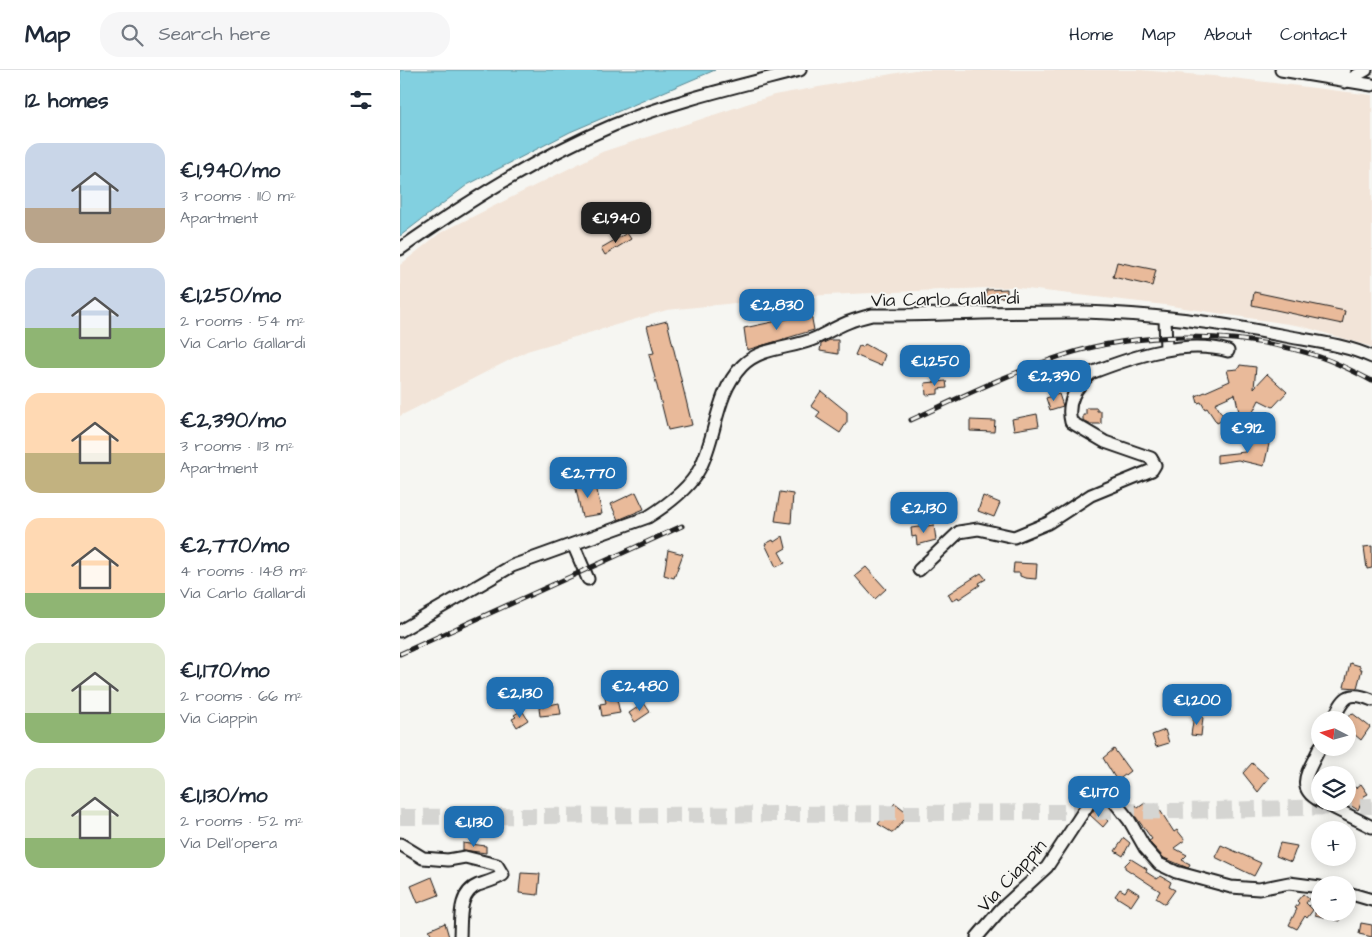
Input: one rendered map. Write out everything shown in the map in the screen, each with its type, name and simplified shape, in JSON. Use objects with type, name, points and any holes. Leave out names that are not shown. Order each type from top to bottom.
[{"type":"street","points":[[400,249],[454,211],[522,170],[614,125],[708,95],[800,70]]},
{"type":"street","points":[[1281,70],[1345,76],[1372,85]]},
{"type":"street","points":[[1345,76],[1367,70],[1372,75]]},
{"type":"street","name":"Via Carlo Gallardi","points":[[400,631],[512,566],[648,517],[679,494],[700,468],[722,397],[742,366],[774,350],[816,338],[841,323],[872,315],[1085,312],[1213,322],[1334,346],[1372,357]]},
{"type":"street","points":[[1165,318],[1166,350]]},
{"type":"street","points":[[919,570],[959,532],[978,529],[1014,537],[1048,523],[1091,495],[1152,470],[1155,465],[1151,458],[1105,442],[1073,424],[1069,406],[1075,391],[1091,373],[1166,350],[1203,348],[1228,351]]},
{"type":"street","points":[[573,544],[588,579]]},
{"type":"street","points":[[1337,711],[1342,700],[1351,696],[1362,696],[1372,700]]},
{"type":"street","points":[[1311,768],[1305,782],[1305,791],[1311,795]]},
{"type":"street","name":"Via Ciappin","points":[[977,937],[1001,909],[1047,867],[1101,785],[1129,820],[1145,848],[1159,864],[1176,872],[1231,887],[1259,888],[1289,883],[1311,886]]},
{"type":"street","points":[[1339,811],[1372,827]]},
{"type":"street","points":[[400,844],[423,858],[448,860],[465,857],[497,865],[503,875],[476,886],[465,895],[461,915],[460,937]]},
{"type":"street","points":[[1356,895],[1372,900]]},
{"type":"shaded area","points":[[914,70],[1139,70],[1225,77],[1372,95],[1372,347],[1301,326],[1165,305],[1009,287],[804,296],[667,310],[527,351],[400,416],[400,265],[440,233],[602,152],[774,95]]},
{"type":"water","points":[[400,70],[715,70],[570,132],[467,185],[400,236]]},
{"type":"building","points":[[627,233],[631,239],[605,255],[601,248]]},
{"type":"building","points":[[1117,262],[1156,270],[1152,286],[1113,277]]},
{"type":"building","points":[[1007,289],[1007,297],[986,298],[986,290]]},
{"type":"building","points":[[1254,292],[1345,311],[1342,324],[1252,305]]},
{"type":"building","points":[[811,314],[814,330],[747,350],[744,328]]},
{"type":"building","points":[[667,321],[692,425],[668,430],[649,354],[654,353],[647,326]]},
{"type":"building","points":[[830,340],[838,340],[838,354],[820,351],[821,344]]},
{"type":"building","points":[[865,344],[885,355],[881,366],[855,355],[859,346],[863,347]]},
{"type":"building","points":[[1240,365],[1256,367],[1254,388],[1267,374],[1287,392],[1273,407],[1259,400],[1252,414],[1239,412],[1235,394],[1215,403],[1225,419],[1217,423],[1207,408],[1205,409],[1201,402],[1198,403],[1196,396],[1230,381],[1227,370],[1238,369]]},
{"type":"building","points":[[946,381],[947,388],[938,389],[938,394],[926,395],[925,383]]},
{"type":"building","points":[[821,391],[847,412],[847,422],[840,433],[816,417],[820,412],[811,406]]},
{"type":"building","points":[[1059,394],[1063,406],[1050,410],[1046,398]]},
{"type":"building","points":[[1086,408],[1097,408],[1097,411],[1101,411],[1101,424],[1089,424],[1083,420],[1083,415],[1086,415]]},
{"type":"building","points":[[1037,414],[1039,426],[1014,430],[1012,419]]},
{"type":"building","points":[[970,420],[995,421],[994,432],[970,431]]},
{"type":"building","points":[[1247,439],[1269,444],[1264,466],[1238,460],[1217,463],[1217,455],[1245,452]]},
{"type":"building","points":[[595,481],[602,514],[582,517],[575,484]]},
{"type":"building","points":[[636,492],[644,509],[618,520],[611,504]]},
{"type":"building","points":[[780,492],[793,494],[791,523],[775,521]]},
{"type":"building","points":[[983,496],[1000,503],[994,517],[978,511]]},
{"type":"building","points":[[934,525],[936,540],[917,545],[916,536],[912,537],[911,528]]},
{"type":"building","points":[[783,536],[786,548],[779,552],[785,563],[776,567],[765,544],[773,540],[774,542]]},
{"type":"building","points":[[1372,546],[1372,568],[1367,569],[1364,547]]},
{"type":"building","points":[[668,550],[683,554],[674,578],[664,575]]},
{"type":"building","points":[[1014,563],[1037,564],[1036,579],[1025,578],[1020,576],[1020,573],[1013,573]]},
{"type":"building","points":[[866,567],[886,589],[875,599],[855,576]]},
{"type":"building","points":[[981,573],[986,579],[979,583],[980,585],[959,599],[958,597],[952,601],[948,594]]},
{"type":"building","points":[[1350,663],[1360,666],[1360,669],[1362,669],[1357,688],[1344,687]]},
{"type":"building","points":[[616,695],[620,713],[602,716],[600,704],[606,703],[605,697]]},
{"type":"building","points":[[559,703],[561,714],[540,716],[539,707]]},
{"type":"building","points":[[644,703],[650,712],[635,722],[629,713]]},
{"type":"building","points":[[522,710],[528,720],[517,727],[512,719],[516,717],[514,715]]},
{"type":"building","points":[[1194,715],[1203,717],[1201,736],[1191,735]]},
{"type":"building","points":[[1356,716],[1370,727],[1361,740],[1356,736]]},
{"type":"building","points":[[1165,730],[1169,743],[1156,747],[1152,735]]},
{"type":"building","points":[[1114,749],[1130,771],[1117,781],[1103,758]]},
{"type":"building","points":[[1252,763],[1269,778],[1258,792],[1243,773]]},
{"type":"building","points":[[1361,784],[1368,794],[1364,796],[1358,810],[1356,809],[1356,788]]},
{"type":"building","points":[[895,803],[909,814],[893,833],[878,824]]},
{"type":"building","points":[[1145,803],[1150,808],[1156,804],[1174,832],[1177,830],[1185,840],[1174,848],[1187,855],[1182,860],[1190,864],[1188,868],[1164,858],[1149,841],[1152,839],[1130,809],[1136,805],[1138,808]]},
{"type":"building","points":[[1095,809],[1108,821],[1103,827],[1090,815]]},
{"type":"building","points":[[1124,838],[1130,843],[1123,856],[1115,851]]},
{"type":"building","points":[[463,843],[486,846],[486,853],[463,850]]},
{"type":"building","points":[[1280,843],[1297,846],[1291,862],[1276,856]]},
{"type":"building","points":[[1221,845],[1261,863],[1254,876],[1215,857]]},
{"type":"building","points":[[1131,859],[1147,869],[1146,872],[1157,879],[1161,876],[1171,882],[1169,887],[1175,890],[1165,904],[1156,898],[1160,891],[1125,868],[1125,865]]},
{"type":"building","points":[[521,873],[540,874],[538,895],[519,893]]},
{"type":"building","points":[[432,877],[439,895],[418,903],[411,886]]},
{"type":"building","points":[[1128,887],[1139,894],[1131,906],[1115,896],[1120,889],[1125,892]]},
{"type":"building","points":[[1303,894],[1309,899],[1306,903],[1311,908],[1311,913],[1307,918],[1305,916],[1297,929],[1289,925],[1297,909],[1295,908],[1299,903],[1297,901]]},
{"type":"building","points":[[445,923],[449,937],[433,937],[429,930]]},
{"type":"building","points":[[1361,923],[1372,925],[1372,937],[1359,934]]},
{"type":"tunnel","points":[[400,817],[1178,811],[1372,806]]},
{"type":"railway","points":[[911,420],[1004,378],[1061,356],[1091,348],[1157,338],[1225,338],[1290,348],[1327,359],[1372,381]]},
{"type":"railway","points":[[400,654],[682,526]]}]
